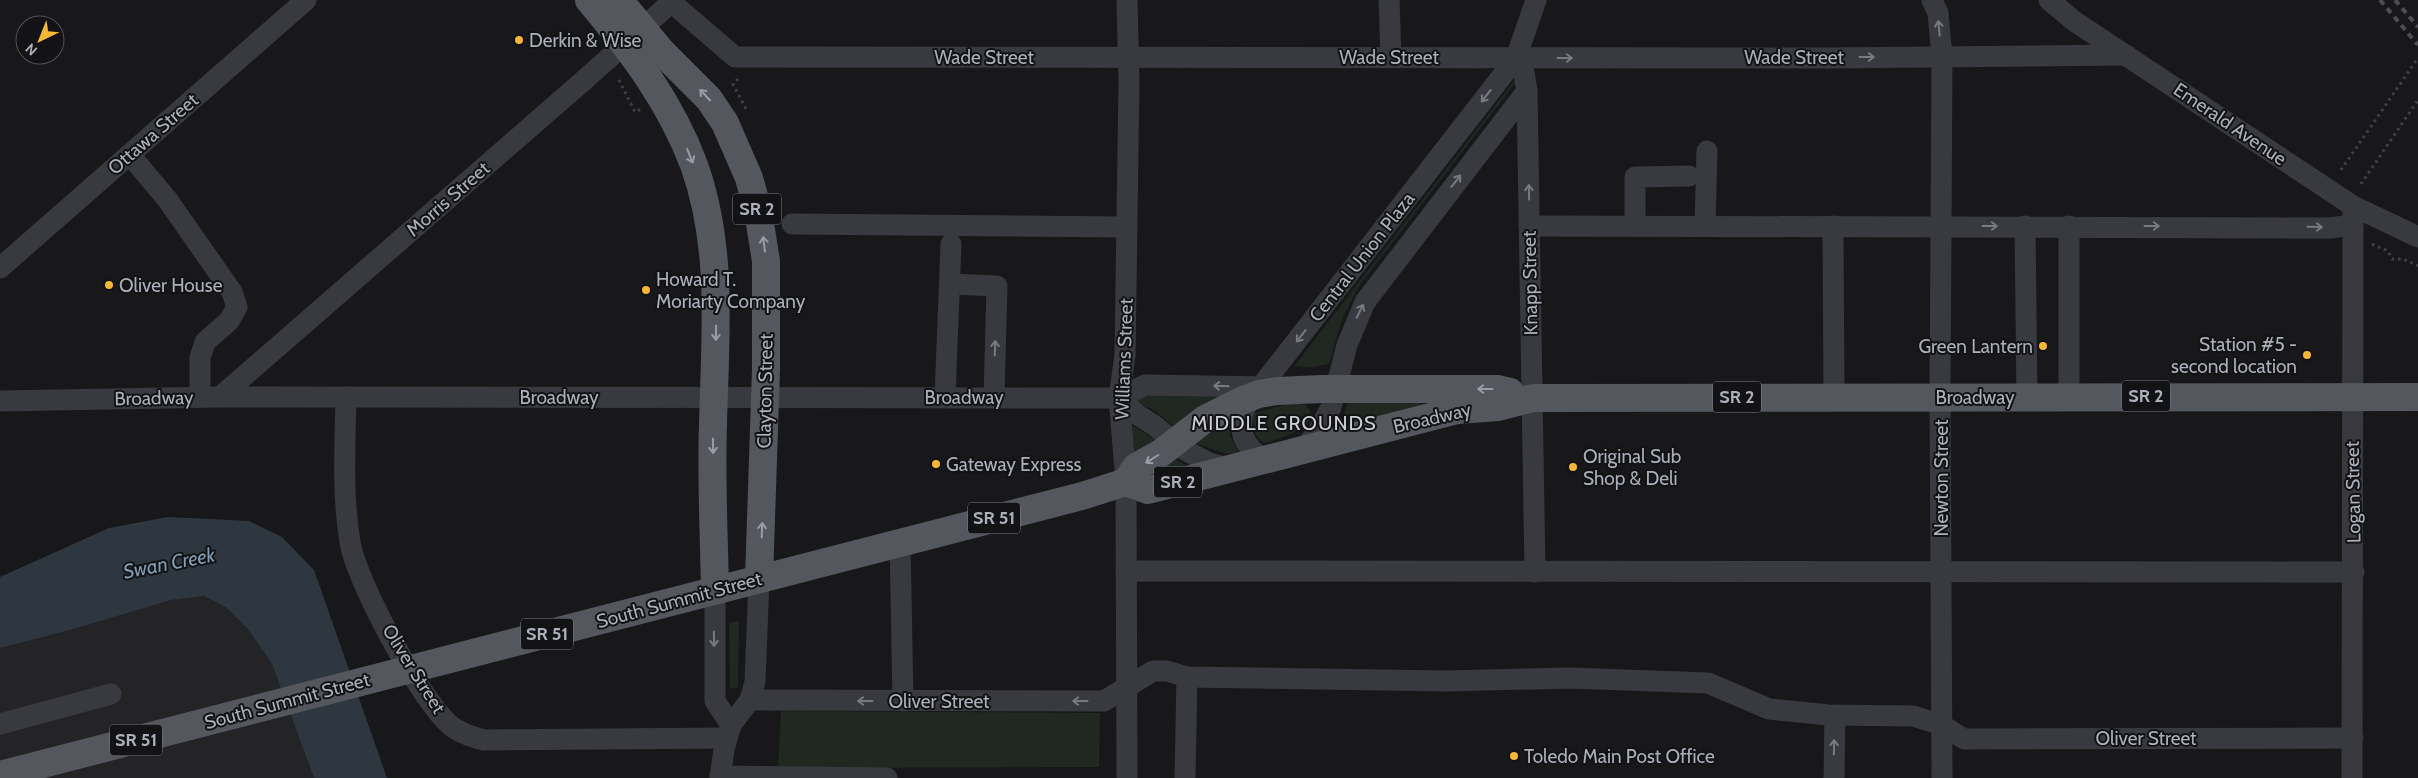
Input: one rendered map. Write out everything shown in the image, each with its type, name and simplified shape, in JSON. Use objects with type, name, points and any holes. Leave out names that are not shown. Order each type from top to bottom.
[{"type":"main road","name":"SR 2","points":[[589,0],[640,66],[667,107],[681,134],[694,167],[704,202],[716,292],[714,397],[715,590]]},
{"type":"main road","name":"SR 2","points":[[619,0],[640,66]]},
{"type":"main road","name":"Clayton Street","points":[[640,66],[709,99],[725,123],[749,178],[761,228],[766,261],[766,397],[759,579]]},
{"type":"main road","name":"SR 2","points":[[1231,469],[1148,490],[1126,482],[1136,467],[1148,462],[1206,419],[1256,391],[1329,389]]},
{"type":"main road","name":"Broadway","points":[[1329,389],[1497,389],[1533,398],[2418,397]]},
{"type":"main road","name":"Broadway","points":[[1231,469],[1457,410],[1498,407],[1533,398]]},
{"type":"main road","name":"South Summit Street","points":[[0,775],[273,706],[1126,482]]},
{"type":"street","name":"Ottawa Street","points":[[0,268],[306,0]]},
{"type":"street","name":"Williams Street","points":[[1127,0],[1125,361],[1119,398],[1126,482],[1125,688],[1127,778]]},
{"type":"street","points":[[1389,0],[1391,57]]},
{"type":"street","points":[[1516,58],[1536,0]]},
{"type":"street","name":"Newton Street","points":[[1932,0],[1938,13],[1942,57],[1940,397],[1942,778]]},
{"type":"street","name":"Emerald Avenue","points":[[2049,0],[2074,20],[2352,216],[2418,237]]},
{"type":"street","name":"Wade Street","points":[[672,1],[735,57],[1516,58],[2126,56]]},
{"type":"street","name":"Morris Street","points":[[210,397],[582,82],[672,1]]},
{"type":"street","name":"Knapp Street","points":[[1516,58],[1524,73],[1527,91],[1535,572]]},
{"type":"street","name":"Central Union Plaza","points":[[1264,460],[1251,451],[1242,436],[1242,416],[1256,391],[1516,58]]},
{"type":"street","name":"Central Union Plaza","points":[[1301,451],[1318,432],[1329,389],[1352,330],[1374,288],[1527,91]]},
{"type":"street","points":[[1704,226],[1707,151]]},
{"type":"street","points":[[130,155],[167,199],[232,292],[237,307],[229,321],[205,342],[200,358],[210,397]]},
{"type":"street","points":[[1634,226],[1635,177],[1689,176]]},
{"type":"street","points":[[1529,226],[2330,228],[2352,216]]},
{"type":"street","name":"Logan Street","points":[[2352,216],[2351,397],[2354,572],[2352,778]]},
{"type":"street","points":[[792,224],[1127,227]]},
{"type":"street","points":[[1833,226],[1834,397]]},
{"type":"street","points":[[2025,226],[2027,397]]},
{"type":"street","points":[[2069,226],[2069,396]]},
{"type":"street","points":[[945,397],[951,244]]},
{"type":"street","points":[[950,284],[997,286],[994,397]]},
{"type":"street","name":"Broadway","points":[[0,401],[210,397],[1119,398],[1145,385],[1256,391]]},
{"type":"street","name":"Oliver Street","points":[[346,397],[345,464],[350,542],[364,584],[409,669],[450,725],[468,735],[484,740],[729,731]]},
{"type":"street","points":[[1119,398],[1135,413],[1155,426],[1174,442],[1209,463],[1231,469]]},
{"type":"street","points":[[900,542],[903,701]]},
{"type":"street","points":[[1126,572],[2354,572]]},
{"type":"street","name":"Clayton Street","points":[[720,777],[729,731],[750,700],[755,682],[759,579]]},
{"type":"street","points":[[715,590],[715,701],[729,731]]},
{"type":"street","name":"Oliver Street","points":[[750,700],[1104,701],[1153,671],[1167,671],[1187,677],[1447,681],[1570,678],[1708,682],[1769,709],[1835,715],[1913,716],[1942,725],[1964,739],[2353,738]]},
{"type":"street","points":[[1185,778],[1187,677]]},
{"type":"street","points":[[0,724],[111,694]]},
{"type":"street","points":[[1834,778],[1835,715]]},
{"type":"street","points":[[720,777],[887,778]]},
{"type":"path","points":[[2341,170],[2418,58]]},
{"type":"path","points":[[640,66],[635,112],[642,109]]},
{"type":"path","points":[[738,79],[733,84],[749,114],[743,117]]},
{"type":"path","points":[[2361,184],[2418,100]]},
{"type":"path","points":[[2388,251],[2392,259],[2403,259],[2418,266]]},
{"type":"shaded area","points":[[1521,72],[1523,73],[1359,286],[1342,319],[1329,364],[1316,367],[1295,365]]},
{"type":"shaded area","points":[[1137,392],[1219,397],[1173,426],[1154,410],[1131,400]]},
{"type":"shaded area","points":[[1349,402],[1419,402],[1421,407],[1338,427]]},
{"type":"shaded area","points":[[1291,403],[1306,405],[1310,411],[1309,421],[1286,436],[1262,442],[1253,429],[1254,413]]},
{"type":"shaded area","points":[[1229,420],[1230,436],[1240,453],[1227,454],[1195,443],[1197,439]]},
{"type":"shaded area","points":[[1132,425],[1155,440],[1133,455],[1130,426]]},
{"type":"shaded area","points":[[1176,459],[1187,466],[1163,474],[1152,473]]},
{"type":"shaded area","points":[[204,596],[227,608],[248,629],[272,664],[314,778],[0,778],[0,648],[70,630],[171,600]]},
{"type":"shaded area","points":[[739,621],[738,688],[730,688],[729,623]]},
{"type":"shaded area","points":[[781,711],[1100,713],[1099,767],[778,768]]},
{"type":"water","name":"Swan Creek","points":[[168,517],[249,521],[282,537],[314,570],[387,778],[314,778],[272,664],[248,629],[227,608],[204,596],[171,600],[70,630],[0,648],[0,577],[109,528]]},
{"type":"railway","points":[[2380,0],[2418,45]]},
{"type":"railway","points":[[2395,0],[2418,27]]},
{"type":"place","name":"Derkin & Wise","points":[[519,40]]},
{"type":"place","name":"Oliver House","points":[[109,285]]},
{"type":"place","name":"Howard T. Moriarty Company","points":[[646,290]]},
{"type":"place","name":"Green Lantern","points":[[2043,346]]},
{"type":"place","name":"Station #5 - second location","points":[[2307,355]]},
{"type":"place","name":"Gateway Express","points":[[936,464]]},
{"type":"place","name":"Original Sub Shop & Deli","points":[[1573,467]]},
{"type":"place","name":"Toledo Main Post Office","points":[[1514,756]]},
{"type":"district","name":"MIDDLE GROUNDS","points":[[1284,423]]}]
